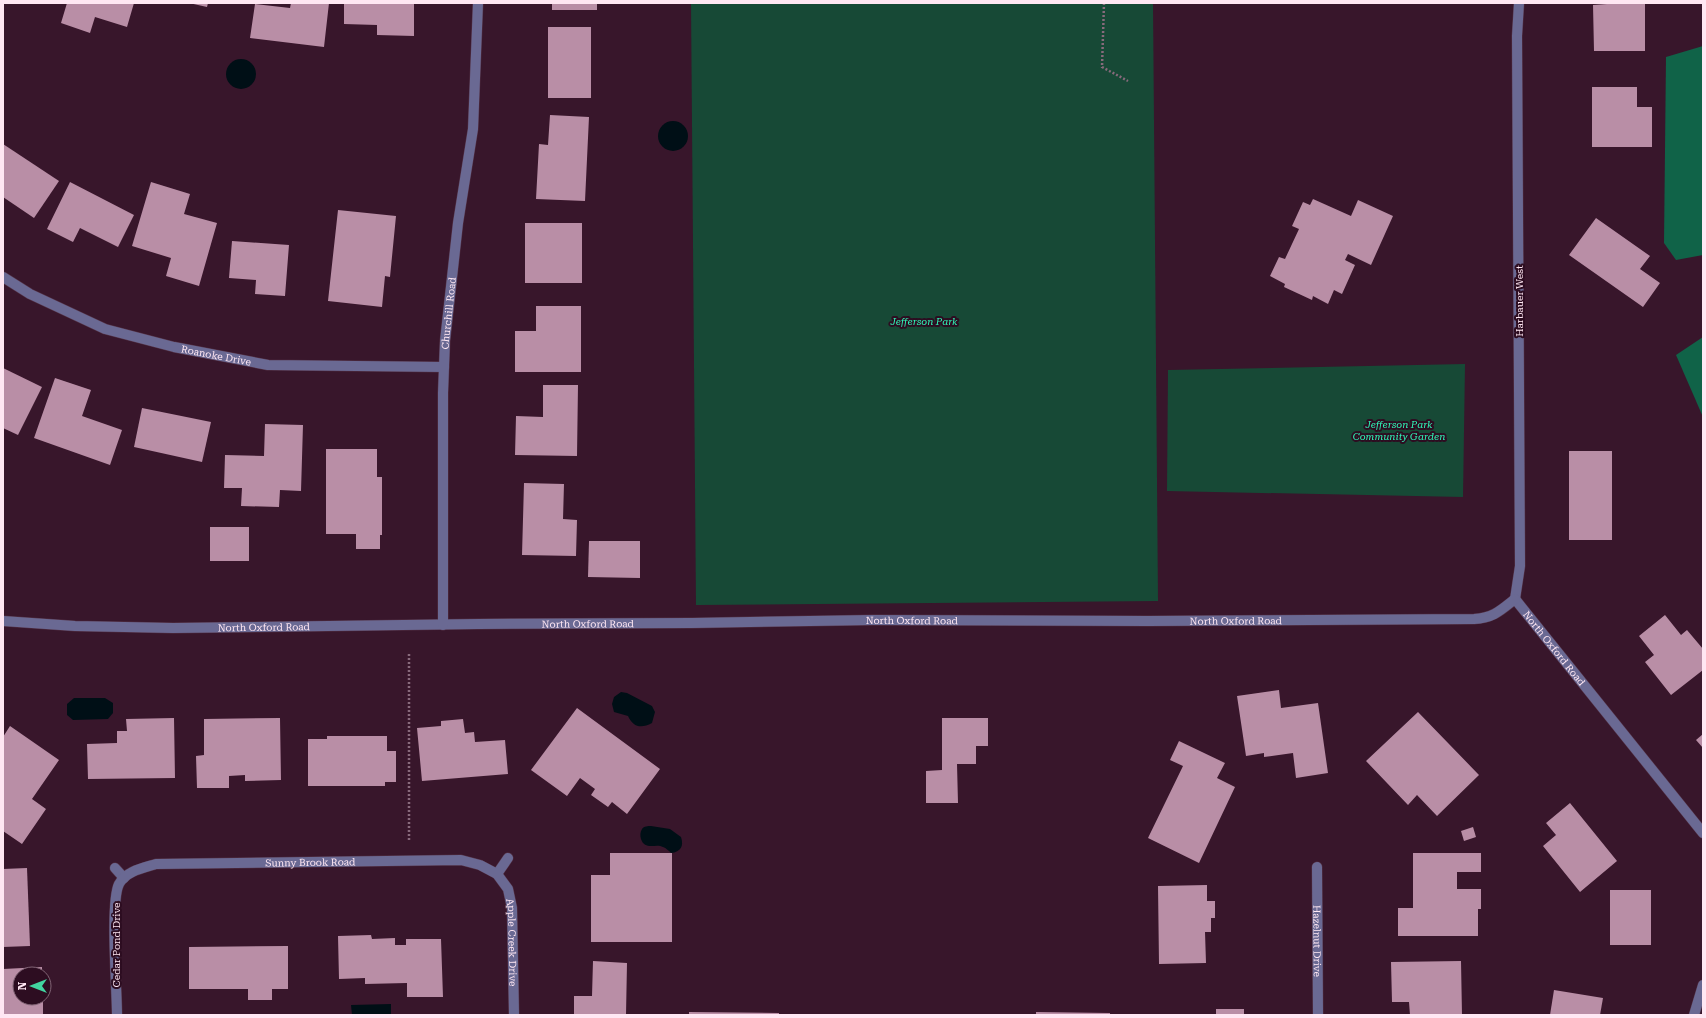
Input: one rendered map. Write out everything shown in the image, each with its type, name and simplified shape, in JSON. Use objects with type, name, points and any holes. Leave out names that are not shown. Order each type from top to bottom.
[{"type":"street","name":"Churchill Road","points":[[443,624],[444,367],[458,223],[473,129],[478,3]]},
{"type":"street","name":"Harbauer West","points":[[1515,599],[1520,566],[1517,36],[1519,3]]},
{"type":"street","name":"Roanoke Drive","points":[[3,277],[30,294],[104,329],[174,347],[268,364],[444,367]]},
{"type":"street","name":"North Oxford Road","points":[[3,621],[75,626],[172,628],[881,620],[1156,621],[1474,619],[1486,618],[1497,614],[1515,599],[1703,833]]},
{"type":"street","points":[[497,874],[508,858]]},
{"type":"street","name":"Sunny Brook Road","points":[[124,878],[138,869],[156,864],[461,860],[480,865],[497,874]]},
{"type":"street","name":"Hazelnut Drive","points":[[1317,867],[1318,1015]]},
{"type":"street","points":[[115,868],[124,878]]},
{"type":"street","name":"Apple Creek Drive","points":[[497,874],[508,889],[512,908],[514,1015]]},
{"type":"street","name":"Cedar Pond Drive","points":[[117,1015],[115,909],[116,894],[119,884],[124,878]]},
{"type":"street","points":[[1694,1015],[1703,985]]},
{"type":"path","points":[[1104,3],[1102,67],[1128,82]]},
{"type":"path","points":[[409,654],[409,842]]},
{"type":"green space","name":"Jefferson Park","points":[[691,3],[1153,3],[1158,601],[696,605]]},
{"type":"green space","points":[[1703,46],[1703,255],[1676,260],[1664,243],[1666,57]]},
{"type":"green space","points":[[1703,337],[1703,417],[1676,355]]},
{"type":"green space","name":"Jefferson Park Community Garden","points":[[1465,364],[1463,497],[1167,491],[1168,370]]},
{"type":"shaded area","points":[[241,59],[252,63],[256,74],[252,85],[241,89],[230,85],[226,74],[230,63]]},
{"type":"shaded area","points":[[673,121],[684,125],[688,136],[684,147],[673,151],[662,147],[658,136],[662,125]]},
{"type":"shaded area","points":[[621,692],[627,693],[652,706],[655,712],[652,723],[644,726],[638,726],[632,723],[628,716],[614,712],[612,704],[614,697]]},
{"type":"shaded area","points":[[74,698],[105,698],[113,703],[113,713],[108,719],[73,720],[67,715],[67,704]]},
{"type":"shaded area","points":[[646,826],[670,829],[681,837],[681,848],[671,853],[660,846],[645,845],[641,839],[641,831]]},
{"type":"shaded area","points":[[391,1004],[391,1015],[352,1015],[351,1005]]},
{"type":"building","points":[[67,3],[134,3],[127,27],[95,17],[90,33],[61,23]]},
{"type":"building","points":[[189,3],[208,3],[207,7]]},
{"type":"building","points":[[291,3],[329,3],[324,47],[250,38],[255,4],[290,8]]},
{"type":"building","points":[[344,3],[414,3],[414,36],[377,35],[377,25],[344,24]]},
{"type":"building","points":[[552,3],[597,3],[597,10],[552,10]]},
{"type":"building","points":[[1607,3],[1645,3],[1645,51],[1594,51],[1593,5]]},
{"type":"building","points":[[548,27],[591,27],[591,98],[548,98]]},
{"type":"building","points":[[1592,87],[1637,87],[1637,107],[1652,107],[1652,147],[1592,147]]},
{"type":"building","points":[[550,115],[589,117],[585,201],[536,199],[539,144],[548,145]]},
{"type":"building","points":[[3,144],[59,181],[34,218],[3,197]]},
{"type":"building","points":[[70,182],[134,215],[118,247],[80,228],[73,242],[47,229]]},
{"type":"building","points":[[151,182],[190,194],[184,214],[217,223],[199,286],[166,276],[171,258],[132,246]]},
{"type":"building","points":[[1313,199],[1351,216],[1358,200],[1393,216],[1371,265],[1348,254],[1345,260],[1355,265],[1342,294],[1334,290],[1328,304],[1313,296],[1312,300],[1284,287],[1285,284],[1270,276],[1279,257],[1285,259],[1299,229],[1292,226],[1303,202],[1310,205]]},
{"type":"building","points":[[338,210],[396,216],[390,277],[385,276],[382,307],[328,301]]},
{"type":"building","points":[[1596,218],[1650,256],[1640,269],[1660,283],[1643,307],[1569,255]]},
{"type":"building","points":[[525,223],[582,223],[582,283],[525,283]]},
{"type":"building","points":[[232,241],[289,245],[285,296],[255,294],[256,280],[229,278]]},
{"type":"building","points":[[536,306],[581,306],[581,372],[515,372],[515,331],[536,331]]},
{"type":"building","points":[[3,368],[42,387],[18,435],[3,428]]},
{"type":"building","points":[[55,378],[91,390],[82,416],[122,430],[110,465],[34,438]]},
{"type":"building","points":[[543,385],[578,385],[577,456],[515,455],[516,416],[543,417]]},
{"type":"building","points":[[142,408],[211,422],[202,462],[134,447]]},
{"type":"building","points":[[265,424],[303,425],[301,491],[280,490],[279,507],[241,506],[242,488],[224,488],[225,455],[264,456]]},
{"type":"building","points":[[326,449],[377,449],[377,477],[382,477],[382,535],[380,535],[380,549],[356,549],[356,534],[326,534]]},
{"type":"building","points":[[1569,451],[1612,451],[1612,540],[1569,540]]},
{"type":"building","points":[[524,483],[564,484],[563,519],[577,520],[576,556],[522,555]]},
{"type":"building","points":[[210,527],[249,527],[249,561],[210,561]]},
{"type":"building","points":[[589,541],[640,541],[640,578],[588,577]]},
{"type":"building","points":[[1665,615],[1681,635],[1687,630],[1703,649],[1703,670],[1671,695],[1645,662],[1654,655],[1639,636]]},
{"type":"building","points":[[1279,690],[1281,708],[1318,703],[1328,773],[1296,778],[1293,753],[1264,757],[1264,753],[1246,756],[1237,696]]},
{"type":"building","points":[[577,708],[660,769],[627,814],[612,802],[608,807],[591,795],[595,789],[580,778],[567,796],[531,770]]},
{"type":"building","points":[[1418,712],[1479,775],[1437,816],[1417,795],[1408,805],[1366,761]]},
{"type":"building","points":[[174,718],[175,778],[88,779],[87,744],[117,743],[117,731],[127,731],[126,719]]},
{"type":"building","points":[[280,718],[281,780],[245,781],[245,775],[229,776],[229,788],[197,788],[196,756],[204,755],[204,719]]},
{"type":"building","points":[[942,718],[988,718],[988,746],[976,746],[976,764],[957,764],[958,803],[926,803],[926,771],[942,770]]},
{"type":"building","points":[[463,719],[465,733],[474,732],[475,742],[505,740],[508,774],[422,781],[417,728],[441,726],[441,721]]},
{"type":"building","points":[[10,726],[59,760],[32,799],[46,809],[22,844],[3,831],[3,737]]},
{"type":"building","points":[[1703,734],[1703,748],[1696,740]]},
{"type":"building","points":[[327,736],[387,736],[387,751],[396,751],[396,782],[385,782],[385,786],[308,786],[308,739],[327,739]]},
{"type":"building","points":[[1179,741],[1225,763],[1217,778],[1235,787],[1199,863],[1148,838],[1183,766],[1170,760]]},
{"type":"building","points":[[1570,803],[1617,861],[1580,892],[1543,846],[1556,835],[1546,823]]},
{"type":"building","points":[[1473,827],[1476,837],[1464,841],[1461,831]]},
{"type":"building","points":[[610,853],[672,853],[672,942],[591,942],[591,875],[610,875]]},
{"type":"building","points":[[1413,853],[1481,853],[1481,872],[1457,872],[1457,889],[1481,889],[1481,909],[1478,909],[1478,936],[1398,936],[1398,908],[1413,908]]},
{"type":"building","points":[[27,868],[30,946],[3,947],[3,869]]},
{"type":"building","points":[[1207,885],[1207,901],[1215,901],[1215,918],[1211,918],[1211,932],[1205,932],[1206,963],[1159,964],[1158,886]]},
{"type":"building","points":[[1610,890],[1651,890],[1651,945],[1610,945]]},
{"type":"building","points":[[371,935],[372,939],[395,938],[395,945],[406,945],[406,939],[441,939],[443,997],[407,997],[407,983],[365,984],[365,978],[339,979],[338,936]]},
{"type":"building","points":[[288,946],[288,989],[272,989],[272,1000],[248,1000],[248,989],[189,989],[189,947]]},
{"type":"building","points":[[593,961],[627,963],[626,1015],[574,1015],[574,996],[592,996]]},
{"type":"building","points":[[1461,961],[1462,1015],[1410,1015],[1409,1002],[1392,1002],[1391,962]]},
{"type":"building","points":[[3,969],[12,969],[12,1006],[43,1006],[43,1015],[3,1015]]},
{"type":"building","points":[[1554,990],[1603,998],[1600,1015],[1550,1015]]},
{"type":"building","points":[[1216,1009],[1244,1009],[1244,1015],[1216,1015]]},
{"type":"building","points":[[689,1012],[779,1013],[779,1015],[689,1015]]},
{"type":"building","points":[[1036,1012],[1110,1013],[1110,1015],[1036,1015]]}]
